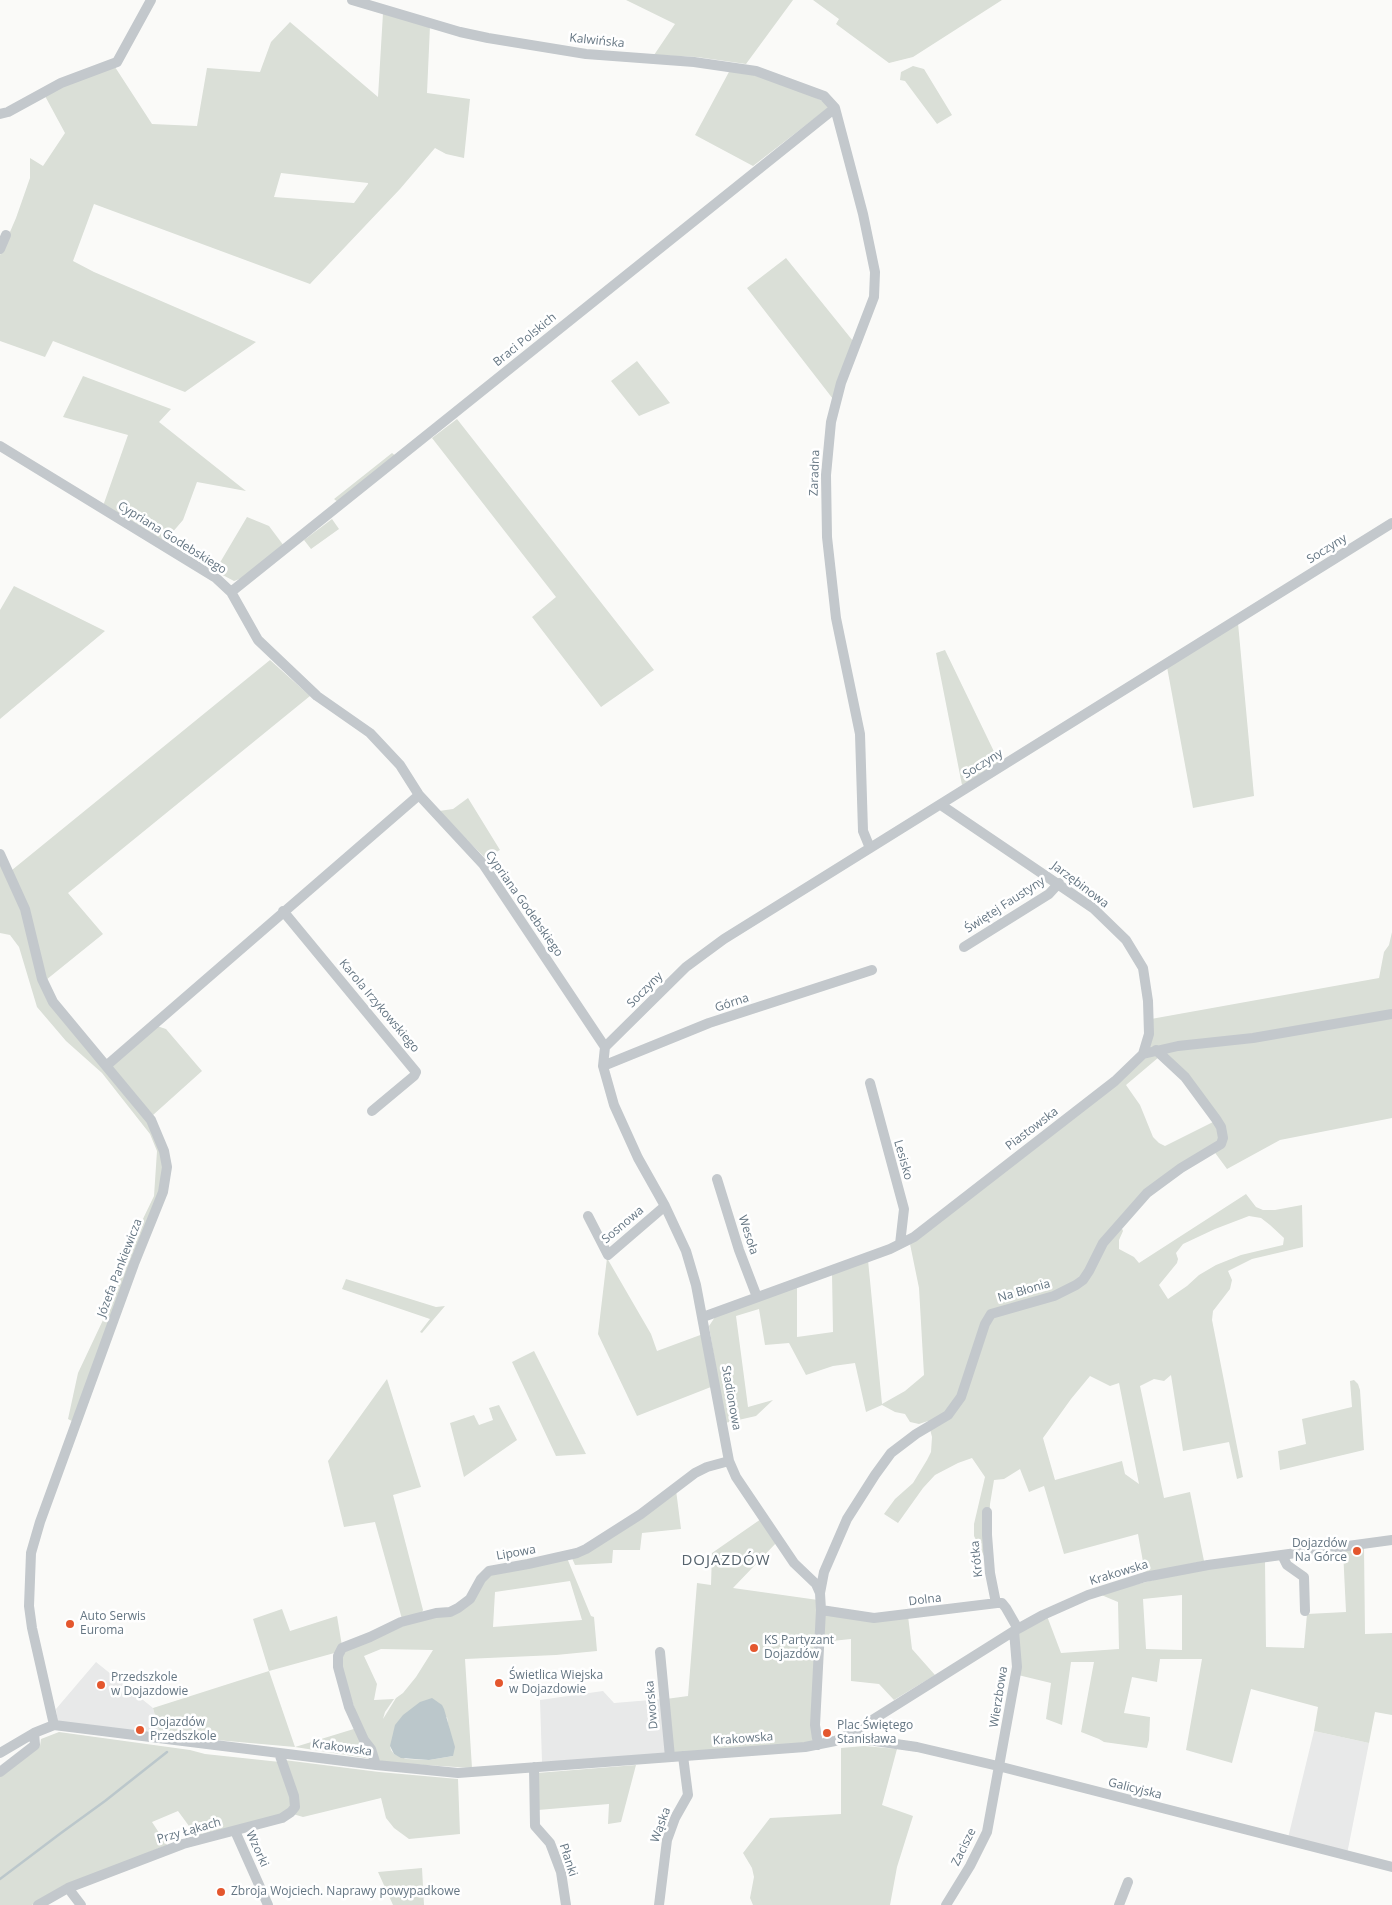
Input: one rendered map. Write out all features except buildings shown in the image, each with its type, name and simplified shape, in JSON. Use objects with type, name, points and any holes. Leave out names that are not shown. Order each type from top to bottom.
[{"type":"street","points":[[0,114],[8,112],[61,83],[117,62],[151,0]]},
{"type":"street","name":"Kalwińska","points":[[352,0],[460,32],[488,38],[586,54],[694,62],[756,71],[824,96],[835,108]]},
{"type":"street","name":"Braci Polskich","points":[[231,592],[835,108]]},
{"type":"street","name":"Zaradna","points":[[835,108],[863,214],[875,272],[874,298],[841,383],[831,422],[826,475],[827,537],[836,618],[860,734],[863,831],[870,848]]},
{"type":"street","points":[[0,248],[6,235]]},
{"type":"street","name":"Cypriana Godebskiego","points":[[0,446],[216,578],[231,592],[258,640],[318,696],[370,733],[400,765],[419,795],[483,864],[605,1047]]},
{"type":"street","name":"Soczyny","points":[[605,1047],[686,967],[724,939],[1392,523]]},
{"type":"street","points":[[106,1066],[419,795]]},
{"type":"street","name":"Jarzębinowa","points":[[941,805],[1059,883],[1093,908],[1126,940],[1143,968],[1148,1001],[1149,1034],[1143,1054]]},
{"type":"street","name":"Józefa Pankiewicza","points":[[0,854],[24,909],[42,979],[53,1002],[151,1120],[164,1151],[166,1167],[163,1192],[134,1264],[40,1522],[31,1553],[29,1566],[29,1606],[32,1628],[54,1725]]},
{"type":"street","name":"Świętej Faustyny","points":[[964,947],[1049,894],[1059,883]]},
{"type":"street","name":"Karola Irzykowskiego","points":[[283,911],[416,1072],[414,1076],[372,1111]]},
{"type":"street","name":"Górna","points":[[603,1066],[709,1024],[872,970]]},
{"type":"street","name":"Piastowska","points":[[703,1317],[900,1244],[914,1237],[1115,1081],[1143,1054],[1178,1046],[1253,1038],[1392,1014]]},
{"type":"street","name":"Stadionowa","points":[[605,1047],[603,1066],[614,1105],[638,1158],[665,1206],[686,1251],[703,1317],[729,1461],[736,1477],[794,1563],[816,1584],[820,1593]]},
{"type":"street","name":"Na Błonia","points":[[820,1593],[824,1572],[846,1521],[875,1475],[891,1453],[916,1434],[948,1415],[961,1397],[985,1324],[991,1314],[1054,1296],[1083,1280],[1103,1243],[1147,1193],[1187,1164],[1221,1144],[1222,1133],[1216,1119],[1185,1077],[1156,1050]]},
{"type":"street","name":"Lesisko","points":[[870,1083],[904,1210],[900,1244]]},
{"type":"street","name":"Wesoła","points":[[717,1180],[757,1297]]},
{"type":"street","name":"Sosnowa","points":[[588,1216],[608,1255],[665,1206]]},
{"type":"street","name":"Lipowa","points":[[376,1765],[371,1749],[364,1740],[349,1707],[338,1667],[338,1656],[342,1648],[401,1622],[436,1613],[450,1612],[458,1608],[470,1599],[481,1580],[489,1571],[577,1553],[586,1549],[641,1514],[694,1473],[729,1461]]},
{"type":"street","name":"Krótka","points":[[987,1512],[987,1535],[996,1603]]},
{"type":"street","name":"Krakowska","points":[[54,1725],[376,1765],[458,1773],[805,1748],[850,1734],[1016,1630],[1043,1615],[1088,1595],[1145,1577],[1208,1565],[1392,1540]]},
{"type":"street","points":[[1282,1555],[1287,1565],[1304,1577],[1305,1611]]},
{"type":"street","points":[[818,1745],[816,1724],[821,1610],[820,1593]]},
{"type":"street","points":[[996,1603],[1002,1603],[1016,1630]]},
{"type":"street","name":"Dolna","points":[[821,1610],[874,1618],[996,1603]]},
{"type":"street","name":"Wierzbowa","points":[[998,1766],[1017,1667],[1016,1630]]},
{"type":"street","name":"Dworska","points":[[660,1652],[670,1757]]},
{"type":"street","points":[[0,1753],[34,1733],[54,1725]]},
{"type":"street","points":[[859,1728],[871,1740]]},
{"type":"street","points":[[0,1772],[36,1745],[34,1733]]},
{"type":"street","name":"Galicyjska","points":[[850,1734],[998,1766],[1392,1866]]},
{"type":"street","name":"Przy Łąkach","points":[[38,1905],[68,1888],[183,1844],[282,1818],[295,1807],[294,1796],[279,1752]]},
{"type":"street","name":"Wąska","points":[[659,1905],[667,1840],[675,1818],[688,1795],[682,1756]]},
{"type":"street","name":"Zacisze","points":[[946,1905],[970,1866],[987,1832],[998,1766]]},
{"type":"street","name":"Płanki","points":[[534,1767],[535,1826],[550,1843],[562,1872],[566,1905]]},
{"type":"street","name":"Wzorki","points":[[235,1831],[268,1905]]},
{"type":"street","points":[[1119,1905],[1128,1882]]},
{"type":"street","points":[[68,1888],[81,1905]]},
{"type":"shaded area","points":[[626,0],[793,0],[746,64],[697,57],[654,55],[675,24]]},
{"type":"shaded area","points":[[813,0],[1002,0],[913,57],[889,63],[836,24],[839,19]]},
{"type":"shaded area","points":[[383,13],[430,26],[427,93],[470,99],[464,158],[446,154],[435,148],[400,189],[310,284],[94,204],[73,261],[94,272],[256,342],[185,392],[53,341],[45,357],[0,341],[0,255],[30,178],[30,158],[43,166],[65,133],[45,96],[55,90],[115,67],[152,124],[197,126],[207,68],[260,72],[271,42],[290,22],[378,97]],"holes":[[[281,173],[368,183],[354,203],[274,197]]]},
{"type":"shaded area","points":[[913,66],[924,69],[952,115],[937,124],[905,81],[900,80],[901,72]]},
{"type":"shaded area","points":[[730,70],[777,80],[827,103],[828,108],[753,166],[695,135]]},
{"type":"shaded area","points":[[786,258],[853,341],[833,399],[747,288]]},
{"type":"shaded area","points":[[637,361],[670,403],[639,416],[611,381]]},
{"type":"shaded area","points":[[83,376],[171,409],[159,422],[246,491],[197,482],[183,520],[165,541],[103,506],[128,435],[63,417]]},
{"type":"shaded area","points":[[457,419],[654,670],[601,707],[532,617],[556,597],[432,438]]},
{"type":"shaded area","points":[[392,453],[397,457],[339,503],[334,499]]},
{"type":"shaded area","points":[[247,517],[269,526],[284,546],[245,577],[234,581],[215,571]]},
{"type":"shaded area","points":[[332,519],[339,529],[311,549],[304,540]]},
{"type":"shaded area","points":[[14,586],[105,631],[0,719],[0,610]]},
{"type":"shaded area","points":[[1238,623],[1254,796],[1193,808],[1167,667]]},
{"type":"shaded area","points":[[945,650],[1000,764],[962,785],[936,653]]},
{"type":"shaded area","points":[[270,660],[310,696],[68,893],[103,934],[46,980],[12,870]]},
{"type":"shaded area","points":[[468,798],[500,850],[485,858],[439,811],[453,809]]},
{"type":"shaded area","points":[[0,860],[21,911],[47,1000],[149,1120],[162,1153],[164,1171],[158,1197],[74,1422],[68,1419],[78,1373],[103,1320],[141,1223],[154,1196],[157,1151],[150,1134],[102,1073],[66,1041],[37,1007],[19,947],[10,935],[0,933]]},
{"type":"shaded area","points":[[1392,932],[1392,1012],[1145,1051],[1151,1019],[1379,978],[1384,952],[1389,945]]},
{"type":"shaded area","points":[[1392,1017],[1392,1118],[1280,1140],[1227,1169],[1213,1150],[1222,1145],[1223,1127],[1160,1052]]},
{"type":"shaded area","points":[[157,1026],[166,1029],[202,1071],[153,1115],[109,1066]]},
{"type":"shaded area","points":[[1156,1053],[1159,1057],[1126,1085],[1140,1105],[1153,1137],[1165,1146],[1215,1121],[1218,1129],[1218,1143],[1119,1221],[1123,1231],[1119,1240],[1119,1249],[1134,1257],[1139,1263],[1246,1194],[1256,1207],[1263,1210],[1275,1210],[1302,1205],[1303,1247],[1252,1259],[1228,1271],[1232,1280],[1230,1289],[1213,1311],[1212,1320],[1243,1477],[1237,1479],[1229,1442],[1183,1451],[1171,1375],[1164,1381],[1154,1379],[1140,1386],[1164,1498],[1190,1492],[1204,1561],[1145,1573],[1138,1534],[1064,1554],[1044,1486],[1029,1492],[1020,1469],[1004,1479],[994,1480],[990,1504],[987,1562],[974,1536],[974,1524],[985,1477],[972,1458],[935,1475],[923,1488],[898,1523],[884,1514],[895,1499],[913,1483],[931,1452],[932,1437],[928,1421],[919,1424],[910,1422],[905,1414],[895,1412],[882,1405],[866,1412],[855,1363],[833,1366],[806,1375],[789,1343],[765,1345],[759,1309],[736,1316],[748,1407],[773,1400],[756,1416],[725,1423],[709,1326],[717,1314],[797,1287],[797,1337],[833,1332],[832,1273],[868,1260],[882,1404],[905,1391],[924,1375],[919,1288],[910,1244],[1143,1056]],"holes":[[[1249,1216],[1261,1218],[1270,1225],[1284,1238],[1283,1245],[1241,1255],[1216,1265],[1199,1275],[1168,1299],[1159,1285],[1177,1263],[1176,1253],[1183,1244]],[[1090,1376],[1110,1386],[1119,1383],[1139,1484],[1125,1474],[1122,1461],[1055,1480],[1043,1438]]]},
{"type":"shaded area","points":[[607,1258],[651,1334],[657,1351],[703,1334],[716,1385],[637,1416],[598,1334]]},
{"type":"shaded area","points":[[346,1279],[436,1307],[445,1306],[422,1333],[420,1332],[430,1319],[342,1289]]},
{"type":"shaded area","points":[[534,1351],[586,1454],[556,1456],[512,1362]]},
{"type":"shaded area","points":[[387,1379],[421,1487],[393,1495],[423,1610],[421,1615],[402,1619],[375,1522],[344,1527],[328,1461]]},
{"type":"shaded area","points":[[1354,1380],[1360,1390],[1364,1450],[1280,1470],[1278,1451],[1306,1444],[1302,1419],[1352,1407],[1350,1381]]},
{"type":"shaded area","points":[[499,1405],[517,1440],[464,1477],[450,1423],[474,1415],[479,1425],[493,1420],[489,1408]]},
{"type":"shaded area","points":[[676,1490],[681,1529],[642,1533],[640,1550],[613,1550],[612,1563],[575,1565],[571,1556]]},
{"type":"shaded area","name":"KS Partyzant Dojazdów","points":[[761,1519],[777,1542],[733,1588],[818,1600],[812,1743],[672,1755],[666,1699],[688,1696],[697,1583],[711,1585],[712,1553]]},
{"type":"shaded area","points":[[1364,1547],[1365,1634],[1392,1633],[1392,1715],[1375,1712],[1369,1743],[1314,1731],[1318,1707],[1251,1689],[1232,1763],[1186,1750],[1202,1659],[1160,1659],[1157,1682],[1132,1677],[1124,1713],[1150,1717],[1147,1748],[1104,1742],[1081,1732],[1094,1662],[1071,1662],[1062,1725],[1046,1719],[1051,1683],[1018,1675],[1016,1632],[1047,1616],[1061,1653],[1119,1649],[1118,1602],[1099,1594],[1177,1574],[1265,1561],[1266,1647],[1304,1648],[1307,1614],[1346,1612],[1343,1550]],"holes":[[[1182,1595],[1182,1650],[1146,1649],[1143,1599]]]},
{"type":"shaded area","points":[[567,1558],[591,1616],[594,1617],[597,1651],[556,1655],[465,1659],[472,1768],[377,1762],[365,1739],[340,1666],[345,1650],[402,1623],[450,1614],[486,1576]],"holes":[[[570,1581],[582,1620],[493,1627],[495,1592]],[[381,1649],[433,1650],[416,1677],[403,1693],[396,1698],[383,1719],[385,1712],[394,1699],[374,1700],[377,1684],[364,1656]],[[447,1717],[453,1756],[429,1760],[406,1759],[394,1754],[390,1746]]]},
{"type":"shaded area","points":[[282,1609],[290,1631],[337,1616],[342,1646],[338,1652],[269,1671],[253,1619]]},
{"type":"shaded area","points":[[824,1612],[908,1616],[912,1649],[935,1675],[894,1700],[879,1684],[851,1681],[851,1639],[822,1642]]},
{"type":"shaded area","name":"Przedszkole w Dojazdowie","points":[[96,1662],[153,1708],[160,1735],[58,1722],[56,1709]]},
{"type":"shaded area","points":[[269,1671],[295,1747],[160,1735],[153,1708]]},
{"type":"shaded area","points":[[603,1691],[614,1703],[663,1699],[668,1755],[542,1762],[540,1700]]},
{"type":"shaded area","points":[[432,1698],[442,1705],[444,1709],[455,1747],[453,1756],[429,1760],[401,1758],[394,1754],[390,1746],[395,1725],[403,1715],[420,1702]]},
{"type":"shaded area","points":[[357,1728],[372,1759],[295,1747]]},
{"type":"shaded area","points":[[1314,1731],[1369,1743],[1347,1854],[1288,1838]]},
{"type":"shaded area","points":[[59,1732],[190,1750],[205,1754],[280,1762],[293,1805],[282,1816],[197,1837],[178,1811],[152,1822],[167,1845],[77,1881],[32,1905],[0,1905],[0,1775],[40,1746],[41,1739]]},
{"type":"shaded area","points":[[864,1746],[897,1749],[882,1805],[913,1816],[897,1867],[890,1905],[753,1905],[750,1898],[754,1877],[752,1868],[743,1853],[770,1818],[841,1814],[841,1748]]},
{"type":"shaded area","points":[[284,1760],[379,1772],[458,1779],[460,1834],[409,1839],[394,1828],[386,1818],[381,1798],[303,1817],[293,1814]]},
{"type":"shaded area","points":[[636,1765],[621,1822],[608,1824],[609,1804],[538,1810],[537,1773]]},
{"type":"shaded area","points":[[422,1868],[424,1905],[393,1905],[378,1872]]},
{"type":"waterway","points":[[0,1879],[167,1752]]},
{"type":"place","name":"Dojazdów Na Górce","points":[[1357,1551]]},
{"type":"place","name":"Auto Serwis Euroma","points":[[70,1624]]},
{"type":"place","name":"KS Partyzant Dojazdów","points":[[754,1648]]},
{"type":"place","name":"Świetlica Wiejska w Dojazdowie","points":[[499,1683]]},
{"type":"place","name":"Przedszkole w Dojazdowie","points":[[101,1685]]},
{"type":"place","name":"Dojazdów Przedszkole","points":[[140,1730]]},
{"type":"place","name":"Plac Świętego Stanisława","points":[[827,1733]]},
{"type":"place","name":"Zbroja Wojciech. Naprawy powypadkowe","points":[[221,1892]]},
{"type":"district","name":"DOJAZDÓW","points":[[726,1561]]}]
